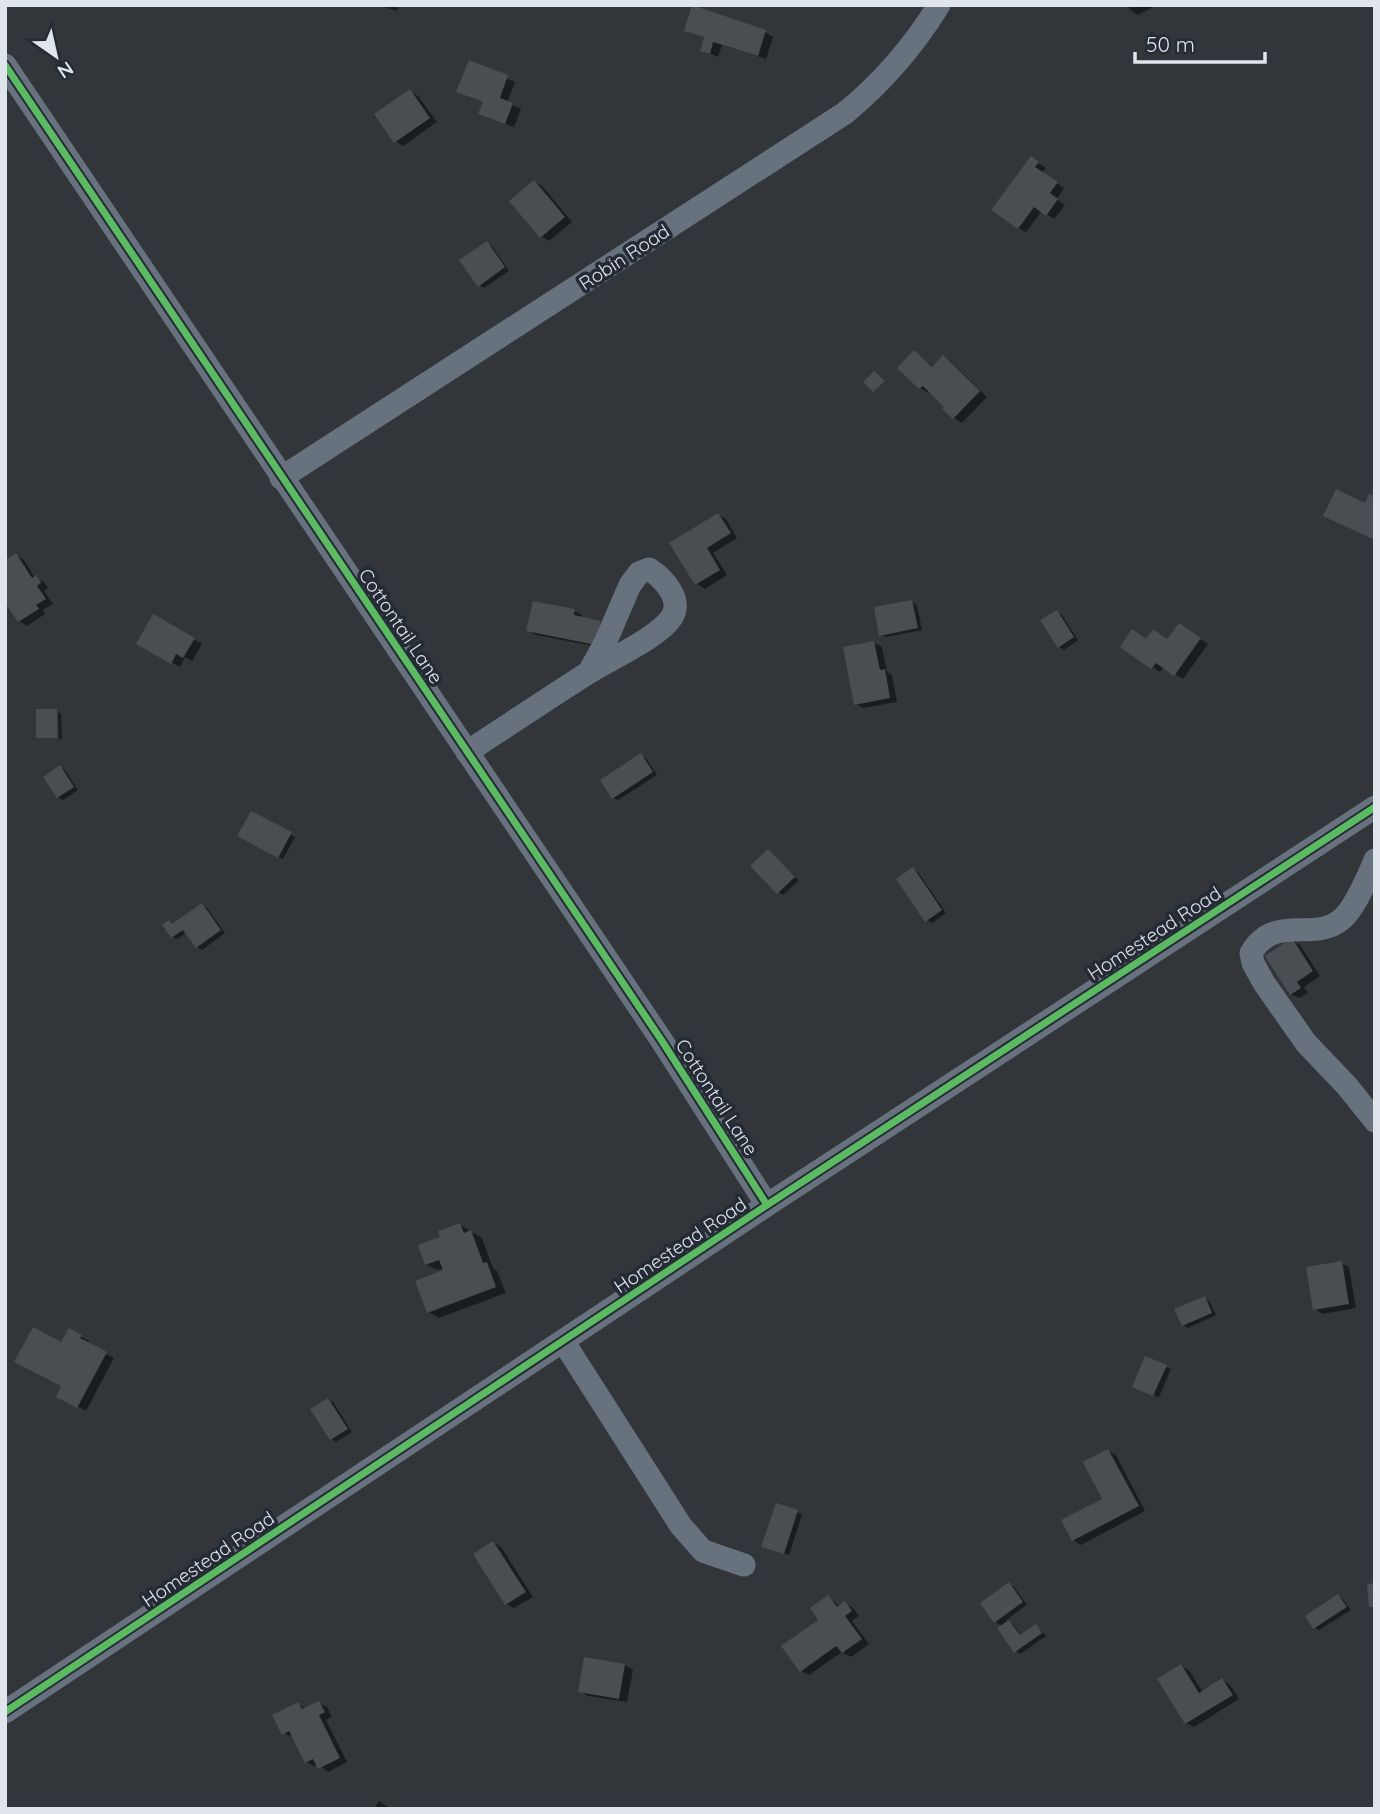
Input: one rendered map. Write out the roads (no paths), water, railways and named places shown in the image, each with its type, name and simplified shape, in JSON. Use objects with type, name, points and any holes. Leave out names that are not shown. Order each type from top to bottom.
[{"type":"street","name":"Robin Road","points":[[281,478],[845,113],[864,98],[905,55],[939,5]]},
{"type":"street","name":"Cottontail Lane","points":[[5,65],[662,1041],[767,1205]]},
{"type":"street","points":[[467,752],[589,672]]},
{"type":"street","name":"Homestead Road","points":[[5,1712],[767,1205],[1375,807]]},
{"type":"street","points":[[1375,860],[1346,917],[1331,927],[1272,933],[1258,940],[1251,953],[1253,963],[1264,983],[1306,1044],[1347,1086],[1375,1121]]},
{"type":"street","points":[[563,1341],[681,1526],[702,1550],[744,1565]]}]
